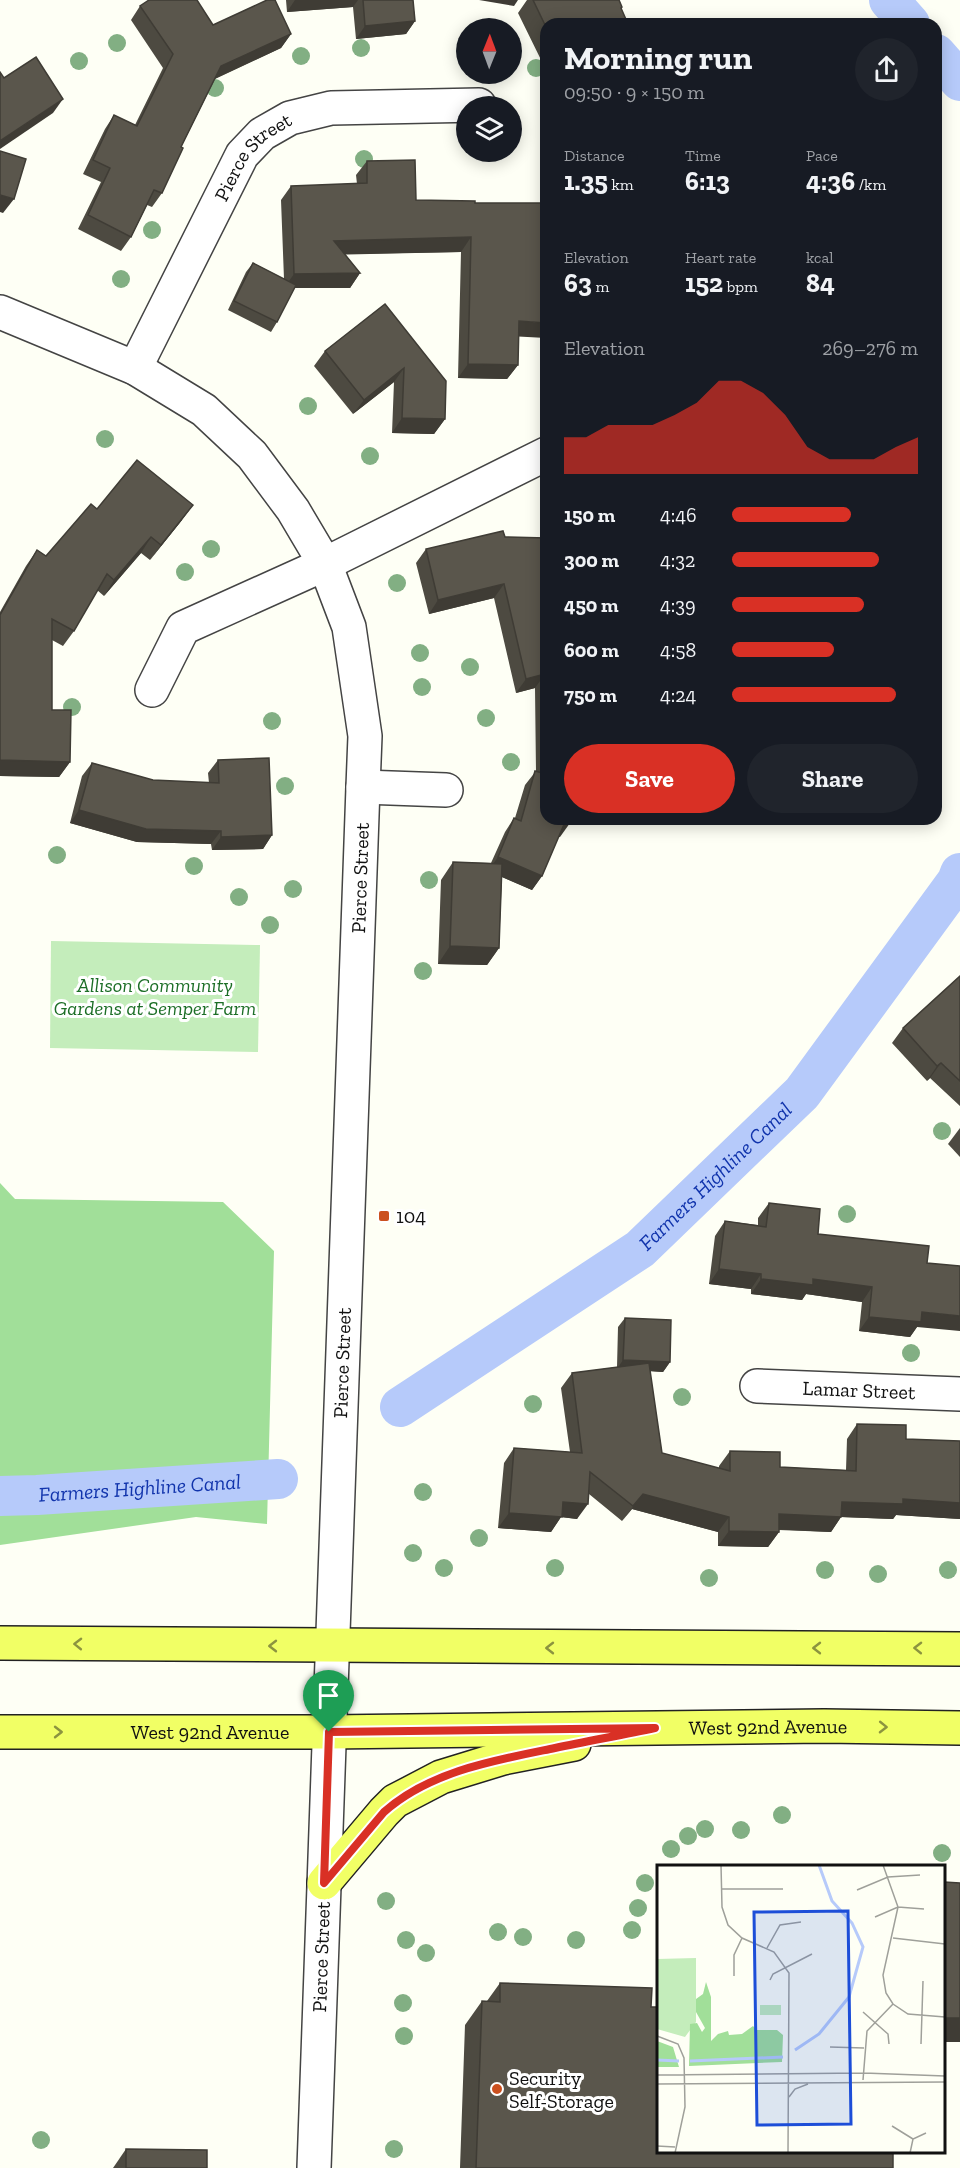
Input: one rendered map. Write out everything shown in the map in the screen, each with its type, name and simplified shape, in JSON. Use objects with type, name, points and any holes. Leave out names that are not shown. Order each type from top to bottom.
[{"type":"main road","points":[[0,1643],[332,1647],[960,1649]]},
{"type":"main road","name":"West 92nd Avenue","points":[[0,1732],[329,1732],[824,1726],[960,1728]]},
{"type":"main road","points":[[324,1883],[395,1801],[441,1777],[503,1758],[655,1728]]},
{"type":"street","name":"Pierce Street","points":[[135,368],[242,155],[262,134],[290,118],[331,108],[456,105]]},
{"type":"street","name":"Pierce Street","points":[[0,312],[135,368],[204,410],[252,455],[293,510],[325,564],[349,627],[365,736],[314,2168]]},
{"type":"street","points":[[152,690],[183,628],[325,564],[540,457]]},
{"type":"street","points":[[363,786],[446,790]]},
{"type":"street","name":"Lamar Street","points":[[758,1386],[960,1394]]},
{"type":"green space","name":"Allison Community Gardens at Semper Farm","points":[[51,941],[260,945],[258,1052],[50,1048]]},
{"type":"green space","points":[[0,1183],[15,1199],[223,1202],[274,1251],[267,1524],[196,1517],[0,1545]]},
{"type":"building","points":[[149,0],[197,0],[213,25],[267,0],[275,0],[291,34],[221,66],[181,147],[183,148],[162,193],[154,190],[131,237],[88,215],[110,168],[93,160],[114,115],[137,126],[173,54],[140,6]]},
{"type":"building","points":[[363,0],[413,0],[415,21],[365,26]]},
{"type":"building","points":[[533,0],[619,0],[625,18],[542,18]]},
{"type":"building","points":[[36,57],[63,99],[0,141],[0,72],[4,78]]},
{"type":"building","points":[[0,151],[26,159],[14,199],[0,195]]},
{"type":"building","points":[[415,160],[416,200],[540,203],[540,323],[519,321],[518,365],[468,364],[471,237],[334,241],[360,273],[294,274],[291,186],[367,183],[367,161]]},
{"type":"building","points":[[253,263],[296,285],[277,322],[234,301]]},
{"type":"building","points":[[385,304],[446,381],[445,419],[402,418],[404,368],[364,400],[325,351]]},
{"type":"building","points":[[137,460],[193,505],[161,545],[151,537],[114,580],[107,574],[74,631],[52,619],[52,710],[71,710],[70,762],[0,760],[0,615],[37,550],[46,556],[91,504],[97,509]]},
{"type":"building","points":[[503,531],[505,537],[540,538],[540,675],[526,679],[504,584],[438,600],[426,549]]},
{"type":"building","points":[[269,758],[272,835],[221,837],[221,831],[146,829],[79,810],[92,763],[153,780],[219,783],[218,760]]},
{"type":"building","points":[[535,771],[540,772],[540,825],[564,825],[542,876],[498,857],[514,818],[521,821]]},
{"type":"building","points":[[453,862],[502,864],[499,948],[450,946]]},
{"type":"building","points":[[960,976],[960,1081],[941,1063],[937,1066],[903,1028]]},
{"type":"building","points":[[769,1203],[820,1209],[818,1234],[929,1246],[927,1263],[960,1266],[960,1316],[922,1312],[921,1322],[869,1317],[872,1287],[813,1279],[813,1285],[761,1279],[761,1274],[719,1269],[725,1221],[766,1227]]},
{"type":"building","points":[[625,1318],[671,1320],[670,1362],[623,1360]]},
{"type":"building","points":[[649,1363],[662,1453],[730,1471],[730,1451],[780,1452],[780,1467],[856,1471],[857,1424],[906,1425],[906,1439],[960,1441],[960,1503],[903,1499],[903,1504],[842,1502],[841,1517],[779,1514],[779,1532],[729,1531],[729,1517],[643,1494],[633,1506],[590,1472],[588,1504],[563,1502],[562,1517],[509,1513],[514,1448],[582,1453],[572,1373]]},
{"type":"building","points":[[945,1882],[960,1883],[960,2018],[945,2018]]},
{"type":"building","points":[[500,1983],[652,1988],[651,2007],[657,2007],[657,2153],[893,2153],[893,2168],[476,2168],[482,2001],[500,2002]]},
{"type":"building","points":[[126,2149],[207,2150],[207,2168],[126,2168]]},
{"type":"waterway","name":"Farmers Highline Canal","points":[[889,0],[905,18]]},
{"type":"waterway","name":"Farmers Highline Canal","points":[[942,61],[960,81]]},
{"type":"waterway","name":"Farmers Highline Canal","points":[[400,1407],[640,1249],[802,1093],[957,881],[960,873]]},
{"type":"waterway","name":"Farmers Highline Canal","points":[[0,1496],[278,1479]]},
{"type":"place","name":"104","points":[[384,1216]]},
{"type":"place","name":"Security Self-Storage","points":[[497,2089]]},
{"type":"route","points":[[655,1728],[503,1758],[441,1777],[395,1801],[324,1883],[329,1732],[655,1728]]}]
